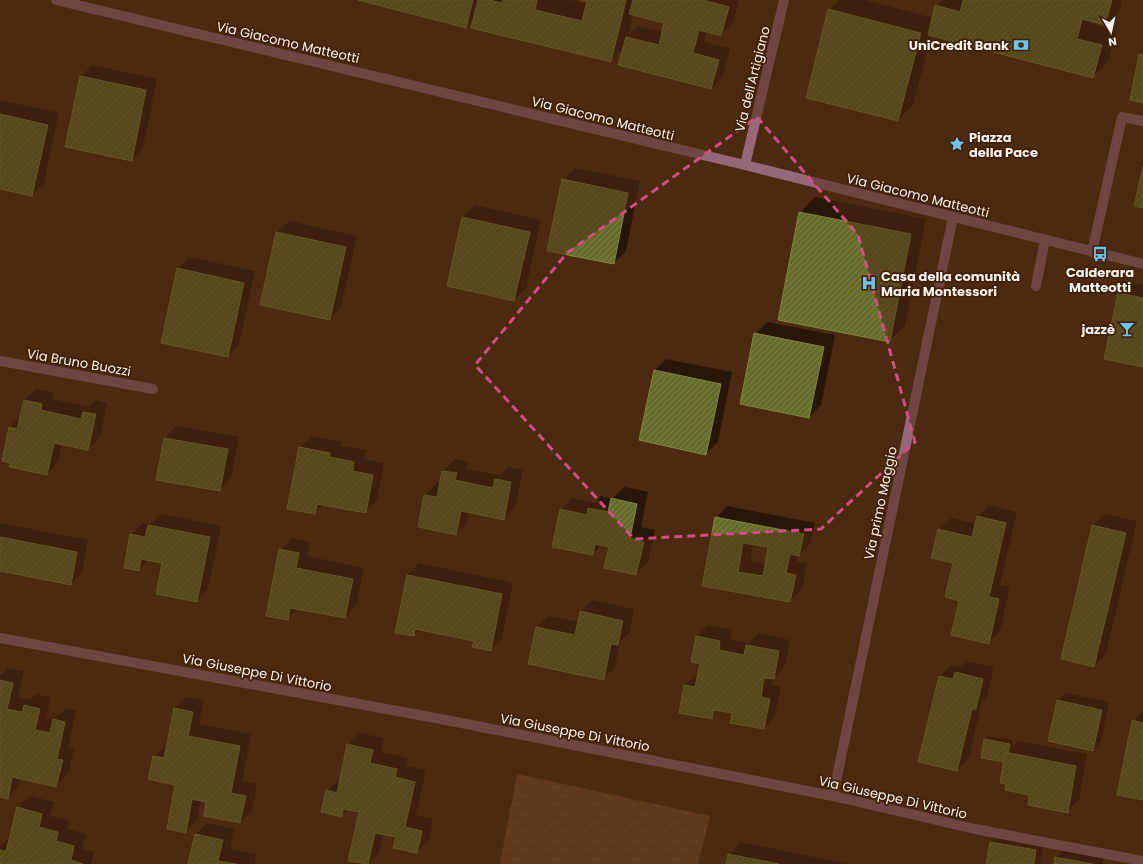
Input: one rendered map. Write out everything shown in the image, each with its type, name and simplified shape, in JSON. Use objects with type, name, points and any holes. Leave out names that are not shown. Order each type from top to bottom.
[{"type":"street","name":"Via Giacomo Matteotti","points":[[56,0],[745,165],[1143,264]]},
{"type":"street","name":"Via dell'Artigiano","points":[[745,165],[784,0]]},
{"type":"street","points":[[1092,252],[1122,117],[1143,121]]},
{"type":"street","name":"Via primo Maggio","points":[[833,796],[953,216]]},
{"type":"street","points":[[1036,286],[1045,240]]},
{"type":"street","name":"Via Bruno Buozzi","points":[[0,360],[153,389]]},
{"type":"street","name":"Via Giuseppe Di Vittorio","points":[[0,638],[446,720],[833,796],[975,829],[1143,861]]},
{"type":"highlighted area","points":[[757,117],[858,235],[915,442],[821,529],[634,539],[475,365],[567,253]]},
{"type":"green space","points":[[517,774],[710,816],[698,864],[500,864]]},
{"type":"building","points":[[358,0],[473,0],[466,28]]},
{"type":"building","points":[[478,0],[489,0],[502,3],[503,0],[537,0],[535,10],[582,21],[587,1],[581,0],[626,0],[611,62],[471,28]]},
{"type":"building","points":[[633,0],[703,0],[729,7],[721,36],[699,30],[693,53],[719,60],[711,89],[618,65],[626,37],[659,45],[664,23],[629,14]]},
{"type":"building","points":[[963,0],[1112,0],[1105,25],[1082,19],[1077,39],[1102,45],[1093,78],[928,35],[935,5],[960,12]]},
{"type":"building","points":[[828,9],[921,33],[898,121],[806,98]]},
{"type":"building","points":[[1139,54],[1143,55],[1143,103],[1130,100]]},
{"type":"building","points":[[80,76],[146,90],[132,161],[65,147]]},
{"type":"building","points":[[0,114],[48,125],[32,196],[0,189]]},
{"type":"building","points":[[1143,167],[1143,208],[1134,206]]},
{"type":"building","points":[[562,179],[628,193],[614,264],[547,251]]},
{"type":"building","points":[[799,212],[911,234],[890,342],[778,320]]},
{"type":"building","points":[[462,217],[530,232],[514,301],[447,286]]},
{"type":"building","points":[[276,232],[346,247],[330,320],[260,305]]},
{"type":"building","points":[[177,268],[244,283],[228,357],[161,343]]},
{"type":"building","name":"jazzè","points":[[1118,293],[1143,298],[1143,367],[1104,359]]},
{"type":"building","points":[[754,333],[824,347],[809,418],[740,404]]},
{"type":"building","points":[[654,370],[721,384],[706,455],[639,440]]},
{"type":"building","points":[[24,400],[42,404],[41,410],[81,419],[83,412],[96,414],[88,450],[54,443],[47,475],[9,467],[10,463],[2,461],[9,427],[17,429]]},
{"type":"building","points":[[164,438],[228,449],[220,491],[156,480]]},
{"type":"building","points":[[299,447],[330,453],[330,457],[354,462],[353,471],[373,475],[366,513],[317,504],[315,514],[287,509]]},
{"type":"building","points":[[442,471],[457,473],[455,480],[493,488],[495,479],[511,482],[504,520],[461,511],[456,535],[418,527],[424,495],[437,497]]},
{"type":"building","points":[[611,498],[637,504],[630,538],[644,542],[636,575],[604,568],[609,547],[595,544],[593,555],[552,547],[560,509],[587,515],[588,508],[608,512]]},
{"type":"building","points":[[977,516],[1006,523],[989,597],[999,599],[989,644],[951,635],[959,601],[945,597],[953,563],[931,558],[938,529],[972,537]]},
{"type":"building","points":[[715,517],[804,534],[799,556],[790,554],[786,573],[796,575],[790,602],[702,586]],"holes":[[[743,543],[768,547],[763,576],[738,572]]]},
{"type":"building","points":[[148,525],[210,537],[197,602],[156,594],[162,563],[141,559],[139,571],[124,568],[130,534],[145,537]]},
{"type":"building","points":[[1092,525],[1126,533],[1094,667],[1061,659]]},
{"type":"building","points":[[0,537],[77,552],[71,585],[0,571]]},
{"type":"building","points":[[279,549],[299,553],[296,568],[353,579],[345,618],[290,608],[288,620],[266,616]]},
{"type":"building","points":[[407,575],[502,594],[491,651],[472,647],[474,641],[415,629],[414,636],[395,633]]},
{"type":"building","points":[[580,611],[623,621],[618,645],[611,644],[604,680],[528,664],[536,627],[575,635]]},
{"type":"building","points":[[696,636],[720,641],[719,650],[744,655],[746,645],[779,651],[774,679],[764,678],[761,697],[770,699],[764,729],[730,723],[732,713],[714,710],[712,719],[679,713],[684,685],[695,687],[700,664],[691,662]]},
{"type":"building","points":[[955,672],[983,679],[976,709],[972,709],[957,771],[918,762],[939,676],[953,679]]},
{"type":"building","points":[[0,680],[13,683],[7,709],[22,712],[24,705],[40,709],[35,730],[50,733],[53,719],[65,722],[57,759],[63,760],[56,787],[12,777],[8,799],[0,797]]},
{"type":"building","points":[[1057,700],[1102,710],[1093,751],[1048,741]]},
{"type":"building","points":[[174,708],[193,712],[188,736],[240,746],[231,793],[246,796],[240,823],[204,816],[206,802],[192,799],[186,833],[167,829],[175,785],[148,779],[153,756],[164,758]]},
{"type":"building","points":[[1132,720],[1143,723],[1143,800],[1117,795]]},
{"type":"building","points":[[984,739],[1010,744],[1008,753],[1005,752],[1004,762],[981,758]]},
{"type":"building","points":[[347,744],[373,750],[370,763],[397,769],[395,777],[415,782],[405,827],[422,831],[417,853],[393,848],[396,837],[375,833],[368,864],[348,861],[359,812],[343,809],[342,817],[321,812],[326,790],[337,793]]},
{"type":"building","points":[[1005,752],[1076,766],[1068,813],[1028,805],[1029,795],[1005,790],[1006,784],[1000,783]]},
{"type":"building","points":[[17,807],[42,814],[39,827],[58,832],[56,841],[74,846],[71,860],[83,864],[0,864],[0,850],[6,851]]},
{"type":"building","points":[[195,834],[223,840],[218,861],[236,864],[188,864]]},
{"type":"building","points":[[990,842],[1036,850],[1034,864],[986,864]]},
{"type":"building","points":[[728,854],[779,864],[726,864]]},
{"type":"building","points":[[1055,857],[1093,864],[1054,864]]},
{"type":"place","name":"UniCredit Bank","points":[[1021,45]]},
{"type":"place","name":"Piazza della Pace","points":[[957,144]]},
{"type":"place","name":"Calderara Matteotti","points":[[1100,254]]},
{"type":"place","name":"Casa della comunità Maria Montessori","points":[[869,283]]},
{"type":"place","name":"jazzè","points":[[1127,329]]}]
